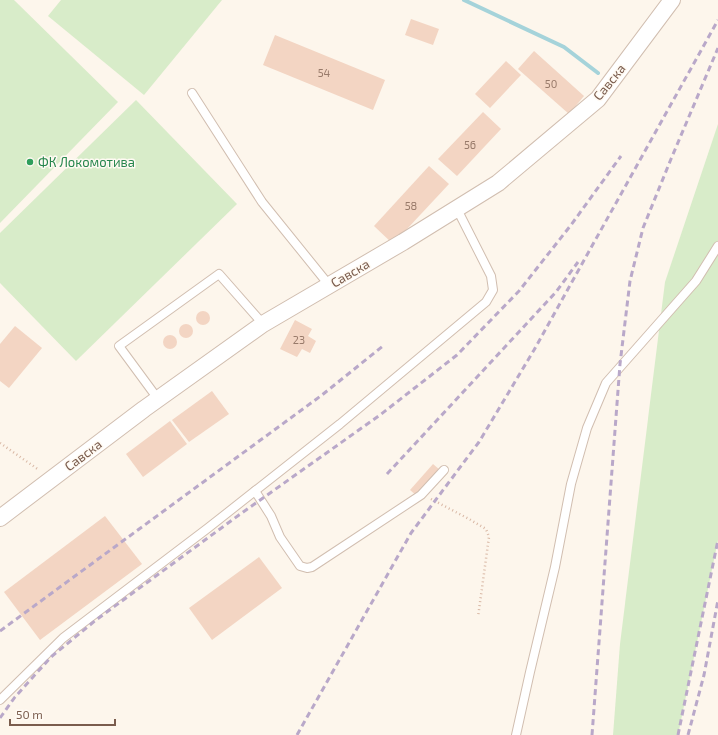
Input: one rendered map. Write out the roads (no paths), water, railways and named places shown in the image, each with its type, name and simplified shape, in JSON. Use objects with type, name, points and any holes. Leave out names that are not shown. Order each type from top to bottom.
[{"type":"street","name":"Савска","points":[[0,518],[158,399],[263,324],[403,242],[498,183],[598,99],[672,0]]},
{"type":"lane","points":[[192,92],[262,202],[329,286]]},
{"type":"lane","points":[[0,700],[63,638],[208,528],[340,424],[486,302],[493,290],[491,276],[457,209]]},
{"type":"lane","points":[[516,735],[555,567],[571,484],[587,428],[606,383],[696,280],[718,246]]},
{"type":"lane","points":[[158,399],[119,346],[219,274],[263,324]]},
{"type":"lane","points":[[255,491],[271,516],[280,537],[300,566],[307,568],[312,567],[422,495],[444,470]]},
{"type":"waterway","points":[[464,0],[564,47],[598,73]]},
{"type":"railway","points":[[297,735],[411,533],[479,442],[534,350],[718,20]]},
{"type":"railway","points":[[592,735],[620,364],[630,281],[643,228],[718,48]]},
{"type":"railway","points":[[0,718],[15,697],[51,657],[96,620],[239,515],[380,415],[457,355],[519,291],[571,225],[621,156]]},
{"type":"railway","points":[[387,474],[556,292],[578,262]]},
{"type":"railway","points":[[0,631],[322,395],[383,346]]},
{"type":"railway","points":[[678,735],[718,540]]},
{"type":"railway","points":[[688,735],[704,675],[718,600]]},
{"type":"place","name":"ФК Локомотива","points":[[30,162]]}]
